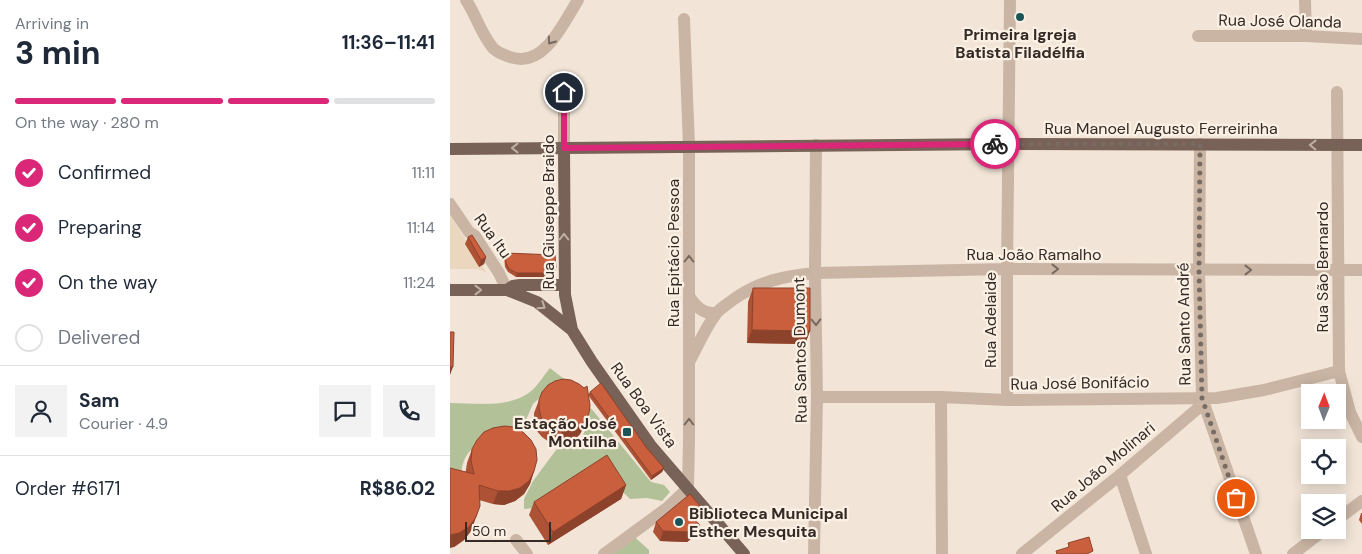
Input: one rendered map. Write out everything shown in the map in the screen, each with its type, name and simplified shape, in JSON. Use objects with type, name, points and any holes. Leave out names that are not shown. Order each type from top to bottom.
[{"type":"main road","name":"Rua Manoel Augusto Ferreirinha","points":[[450,149],[1008,144],[1362,145]]},
{"type":"main road","name":"Rua Giuseppe Braido","points":[[564,148],[566,308],[572,330]]},
{"type":"main road","points":[[450,290],[507,290],[513,286],[520,285],[565,285]]},
{"type":"main road","name":"Rua Boa Vista","points":[[507,290],[536,302],[572,330],[651,446],[744,554]]},
{"type":"street","points":[[466,0],[493,48],[503,55],[518,59],[528,59],[537,56],[546,48],[578,0]]},
{"type":"street","name":"Rua Adelaide","points":[[1007,400],[1006,269],[1010,0]]},
{"type":"street","points":[[1305,0],[1306,36]]},
{"type":"street","name":"Rua Epitácio Pessoa","points":[[684,19],[689,146],[688,488]]},
{"type":"street","name":"Rua José Olanda","points":[[1198,36],[1306,36],[1362,39]]},
{"type":"street","name":"Rua Giuseppe Braido","points":[[564,92],[564,148]]},
{"type":"street","name":"Rua São Bernardo","points":[[1337,92],[1339,371],[1350,412],[1362,437]]},
{"type":"street","name":"Rua Santo André","points":[[1200,144],[1199,270],[1203,401],[1256,554]]},
{"type":"street","name":"Rua Santos Dumont","points":[[814,554],[817,398],[815,273],[816,145]]},
{"type":"street","name":"Rua Itu","points":[[450,204],[469,232],[475,236],[499,273],[507,290]]},
{"type":"street","name":"Rua João Ramalho","points":[[689,362],[716,313],[741,295],[775,278],[815,273],[1006,269],[1362,270]]},
{"type":"street","points":[[689,296],[704,312],[716,313]]},
{"type":"street","name":"Rua José Bonifácio","points":[[817,398],[941,397],[1007,400],[1203,401],[1264,390],[1339,371]]},
{"type":"street","points":[[941,397],[942,554]]},
{"type":"street","name":"Rua João Molinari","points":[[1026,553],[1120,475],[1203,401]]},
{"type":"street","points":[[1120,475],[1146,554]]},
{"type":"street","points":[[604,554],[667,508],[688,488]]},
{"type":"street","points":[[1346,514],[1362,501]]},
{"type":"street","points":[[1293,554],[1312,539]]},
{"type":"street","points":[[516,540],[527,554]]},
{"type":"green space","points":[[550,368],[573,386],[651,482],[664,485],[670,492],[662,501],[647,498],[630,499],[611,480],[536,508],[524,509],[524,499],[533,481],[556,450],[571,445],[582,438],[589,420],[582,401],[547,391],[533,404],[517,440],[490,436],[468,454],[463,465],[460,482],[450,480],[450,403],[490,404],[519,398],[533,389]]},
{"type":"green space","points":[[629,532],[649,550],[649,554],[612,554]]},
{"type":"shaded area","points":[[450,215],[487,273],[477,269],[450,269]]},
{"type":"building","points":[[472,235],[486,257],[481,260],[468,237]]},
{"type":"building","points":[[505,253],[555,255],[556,268],[549,273],[517,273],[509,269]]},
{"type":"building","points":[[753,288],[810,288],[810,331],[752,330]]},
{"type":"building","points":[[450,332],[454,332],[453,367],[450,367]]},
{"type":"building","points":[[563,379],[571,380],[584,388],[587,386],[590,405],[585,421],[571,430],[562,431],[546,424],[541,417],[539,400],[542,392],[548,385]]},
{"type":"building","name":"Estação José Montilha","points":[[601,383],[646,447],[664,468],[652,476],[590,392]]},
{"type":"building","points":[[504,426],[514,427],[531,440],[536,449],[537,460],[534,471],[529,481],[520,488],[509,491],[498,491],[479,485],[480,506],[476,517],[469,527],[459,533],[450,535],[450,468],[474,474],[471,460],[472,449],[477,440],[484,432]]},
{"type":"building","points":[[607,455],[626,485],[553,532],[534,502]]},
{"type":"building","points":[[690,494],[701,507],[691,517],[700,525],[690,532],[663,531],[656,522]]},
{"type":"building","points":[[1089,537],[1093,551],[1087,554],[1057,554],[1056,551],[1069,547],[1068,543]]},
{"type":"way so far","points":[[995,144],[1200,144],[1199,270],[1202,398],[1236,498]]},
{"type":"place","name":"Primeira Igreja Batista Filadélfia","points":[[1020,17]]},
{"type":"place","name":"Estação José Montilha","points":[[627,432]]},
{"type":"place","name":"Biblioteca Municipal Esther Mesquita","points":[[679,522]]},
{"type":"route","points":[[564,92],[564,148],[995,144]]}]
